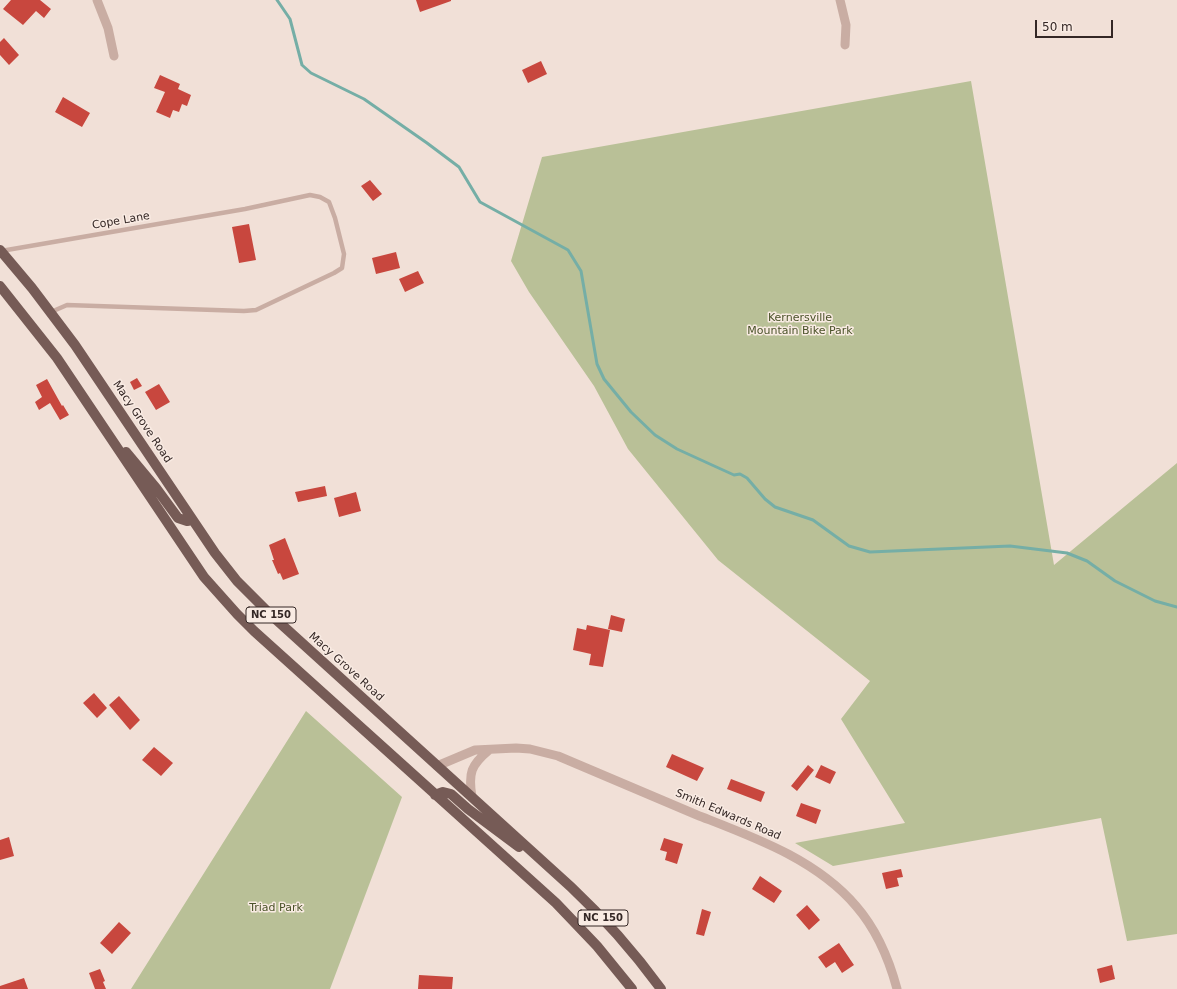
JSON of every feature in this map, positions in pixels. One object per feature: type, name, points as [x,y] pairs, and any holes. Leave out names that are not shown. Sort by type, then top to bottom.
[{"type":"main road","name":"Macy Grove Road","points":[[0,250],[51,312],[89,365],[222,563],[253,598],[572,887],[618,936],[661,989]]},
{"type":"main road","name":"NC 150","points":[[0,286],[52,352],[190,557],[222,597],[254,631],[577,924],[610,961],[632,989]]},
{"type":"main road","points":[[94,413],[156,488],[178,518],[187,521],[192,520]]},
{"type":"main road","points":[[435,795],[447,792],[455,797],[468,809],[572,887]]},
{"type":"street","points":[[97,0],[108,28],[114,56]]},
{"type":"street","points":[[840,0],[846,25],[844,45]]},
{"type":"street","name":"Smith Edwards Road","points":[[437,766],[475,750],[516,748],[530,749],[558,756],[734,830],[799,860],[831,881],[857,906],[878,938],[886,956],[897,989]]},
{"type":"street","points":[[472,797],[470,778],[471,771],[479,759],[489,750]]},
{"type":"lane","name":"Cope Lane","points":[[0,250],[245,209],[310,195],[320,197],[329,202],[335,218],[344,254],[342,268],[256,310],[244,311],[67,305],[51,312]]},
{"type":"green space","name":"Kernersville Mountain Bike Park","points":[[971,81],[1054,565],[1177,463],[1177,934],[1127,941],[1101,818],[833,866],[795,843],[905,823],[841,719],[870,681],[718,560],[628,449],[594,386],[529,292],[511,261],[542,157]]},
{"type":"green space","name":"Triad Park","points":[[306,711],[402,797],[330,989],[131,989]]},
{"type":"building","points":[[11,0],[40,0],[51,9],[44,18],[36,11],[23,25],[3,9]]},
{"type":"building","points":[[416,0],[451,0],[451,1],[420,12]]},
{"type":"building","points":[[4,38],[19,55],[9,65],[0,55],[0,42]]},
{"type":"building","points":[[541,61],[547,74],[528,83],[522,70]]},
{"type":"building","points":[[160,75],[180,84],[178,89],[191,95],[187,106],[182,104],[179,112],[173,110],[170,118],[156,112],[165,92],[154,88]]},
{"type":"building","points":[[63,97],[90,113],[82,127],[55,112]]},
{"type":"building","points":[[370,180],[382,194],[373,201],[361,186]]},
{"type":"building","points":[[249,224],[256,260],[239,263],[232,227]]},
{"type":"building","points":[[396,252],[400,268],[376,274],[372,258]]},
{"type":"building","points":[[418,271],[424,283],[405,292],[399,279]]},
{"type":"building","points":[[137,378],[142,386],[134,390],[130,382]]},
{"type":"building","points":[[47,379],[62,406],[63,405],[69,415],[60,420],[50,403],[39,410],[35,402],[42,397],[36,385]]},
{"type":"building","points":[[159,384],[170,402],[156,410],[145,392]]},
{"type":"building","points":[[325,486],[327,496],[298,502],[295,492]]},
{"type":"building","points":[[356,492],[361,511],[339,517],[334,498]]},
{"type":"building","points":[[285,538],[299,574],[283,580],[280,573],[278,574],[272,560],[274,560],[269,545]]},
{"type":"building","points":[[611,615],[625,619],[622,632],[608,629]]},
{"type":"building","points":[[587,625],[610,630],[603,667],[589,665],[591,654],[573,650],[577,628],[586,630]]},
{"type":"building","points":[[94,693],[107,708],[97,718],[83,703]]},
{"type":"building","points":[[119,696],[140,720],[130,730],[109,705]]},
{"type":"building","points":[[154,747],[173,763],[161,776],[142,760]]},
{"type":"building","points":[[672,754],[704,768],[697,781],[666,767]]},
{"type":"building","points":[[808,765],[814,770],[797,791],[791,786]]},
{"type":"building","points":[[821,765],[836,772],[830,784],[815,777]]},
{"type":"building","points":[[731,779],[765,792],[761,802],[727,789]]},
{"type":"building","points":[[801,803],[821,810],[816,824],[796,816]]},
{"type":"building","points":[[9,837],[14,856],[0,860],[0,840]]},
{"type":"building","points":[[664,838],[683,844],[677,864],[665,860],[667,852],[660,850]]},
{"type":"building","points":[[901,869],[903,877],[897,878],[899,886],[886,889],[882,873]]},
{"type":"building","points":[[760,876],[782,891],[774,903],[752,889]]},
{"type":"building","points":[[807,905],[820,920],[809,930],[796,915]]},
{"type":"building","points":[[702,909],[711,912],[704,936],[696,934]]},
{"type":"building","points":[[119,922],[131,933],[112,954],[100,943]]},
{"type":"building","points":[[839,943],[854,965],[842,973],[835,962],[826,968],[818,957]]},
{"type":"building","points":[[1112,965],[1115,979],[1100,983],[1097,969]]},
{"type":"building","points":[[100,969],[105,981],[103,982],[106,989],[95,989],[89,973]]},
{"type":"building","points":[[419,975],[453,977],[452,989],[418,989]]},
{"type":"building","points":[[24,978],[28,989],[0,989],[0,986]]},
{"type":"waterway","points":[[277,0],[290,19],[302,65],[311,73],[364,99],[459,167],[480,202],[568,250],[581,271],[597,364],[604,379],[631,412],[655,435],[677,449],[734,475],[740,474],[747,478],[765,499],[775,507],[813,520],[849,546],[870,552],[1010,546],[1067,553],[1087,561],[1115,581],[1155,601],[1177,607]]}]
